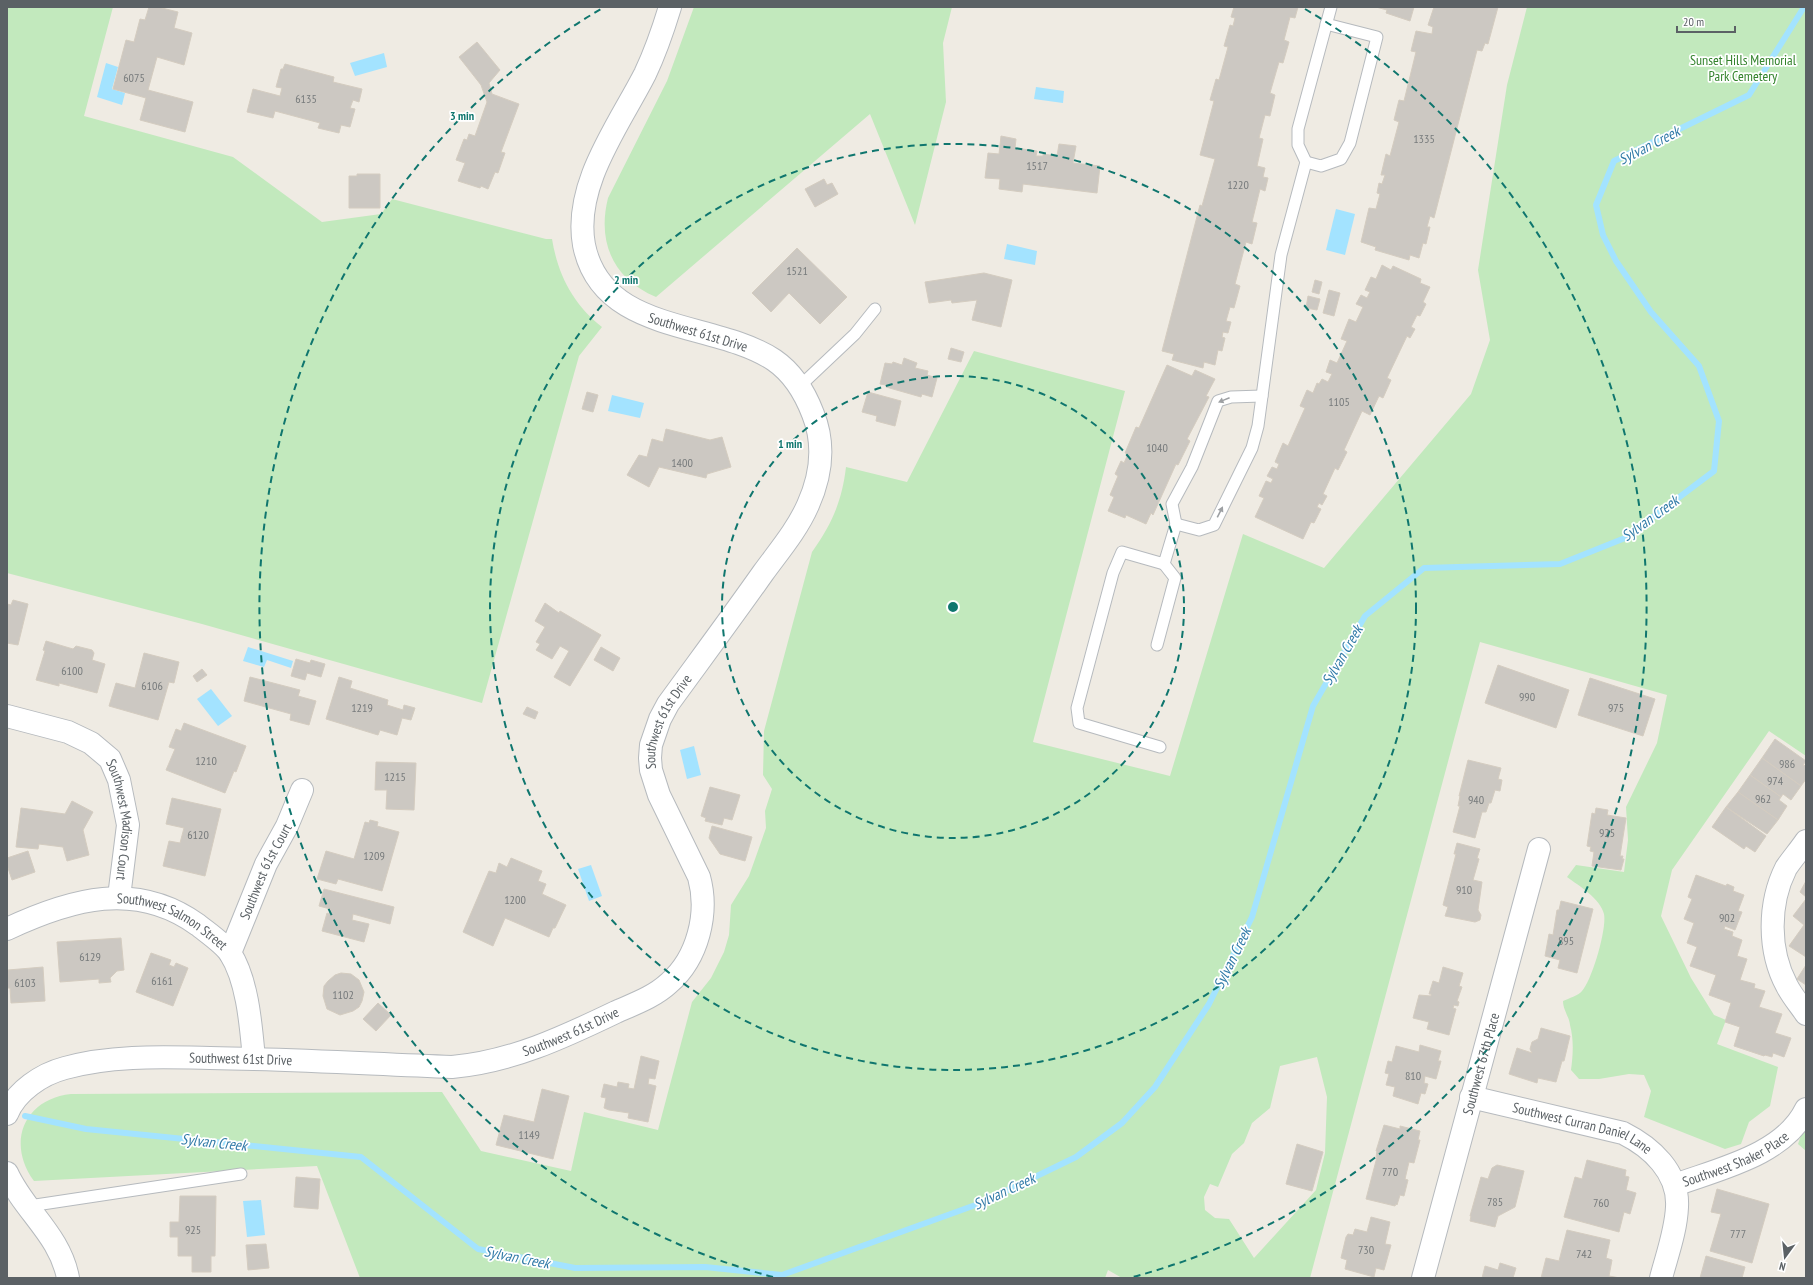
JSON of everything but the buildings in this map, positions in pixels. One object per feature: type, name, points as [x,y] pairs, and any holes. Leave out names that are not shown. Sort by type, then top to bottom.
[{"type":"street","name":"Southwest 61st Drive","points":[[7,1114],[14,1100],[25,1089],[47,1075],[64,1068],[89,1063],[142,1058],[254,1059],[452,1067],[476,1065],[519,1054],[584,1028],[653,995],[669,984],[678,974],[696,942],[701,925],[704,898],[699,877],[654,781],[650,758],[651,745],[660,719],[668,704],[797,525],[809,503],[817,480],[820,449],[816,420],[800,386],[787,370],[775,360],[754,349],[721,337],[644,315],[627,306],[606,288],[589,262],[584,245],[583,229],[585,205],[590,180],[646,72],[670,7]]},
{"type":"street","name":"Southwest Madison Court","points":[[7,716],[68,732],[90,743],[110,759],[120,780],[128,825],[119,898]]},
{"type":"street","name":"Southwest 61st Court","points":[[230,953],[266,864],[287,826],[302,790]]},
{"type":"street","points":[[1806,841],[1786,868],[1774,906],[1772,921],[1780,970],[1787,986],[1806,1014]]},
{"type":"street","name":"Southwest 67th Place","points":[[1423,1278],[1539,849]]},
{"type":"street","name":"Southwest Salmon Street","points":[[7,929],[55,908],[82,901],[119,898],[152,902],[172,909],[209,933],[230,953],[240,975],[248,1006],[254,1059]]},
{"type":"street","name":"Southwest Curran Daniel Lane","points":[[1471,1097],[1623,1133],[1640,1142],[1654,1153],[1666,1167],[1674,1185],[1678,1205],[1676,1221],[1661,1278]]},
{"type":"street","name":"Southwest Shaker Place","points":[[1674,1185],[1762,1152],[1780,1140],[1803,1115],[1806,1109]]},
{"type":"street","points":[[7,1173],[54,1240],[63,1259],[68,1278]]},
{"type":"lane","points":[[1176,524],[1199,530],[1214,525],[1252,448],[1258,426],[1281,255],[1306,162],[1298,145],[1298,129],[1331,7]]},
{"type":"lane","points":[[1306,162],[1321,166],[1341,159],[1350,143],[1377,37],[1326,24]]},
{"type":"lane","points":[[800,386],[855,334],[875,309]]},
{"type":"lane","points":[[1164,564],[1176,524],[1172,504],[1192,467],[1218,402],[1231,397],[1262,396]]},
{"type":"lane","points":[[1157,645],[1175,578],[1164,564],[1122,552],[1113,573],[1077,708],[1079,724],[1160,747]]},
{"type":"lane","points":[[29,1206],[242,1174]]},
{"type":"green space","points":[[7,7],[113,7],[84,116],[233,157],[322,222],[381,214],[392,199],[546,239],[552,239],[558,265],[568,288],[583,309],[602,327],[579,356],[482,703],[202,624],[7,573]]},
{"type":"green space","points":[[694,7],[952,7],[943,43],[946,102],[915,225],[870,114],[656,297],[641,289],[629,280],[619,269],[607,244],[605,214],[608,198],[667,81]]},
{"type":"green space","name":"Sunset Hills Memorial Park Cemetery","points":[[1527,7],[1806,7],[1806,756],[1769,731],[1672,870],[1661,916],[1691,978],[1714,1015],[1726,1020],[1717,1044],[1778,1067],[1770,1106],[1749,1122],[1741,1144],[1725,1149],[1644,1117],[1651,1091],[1644,1075],[1629,1074],[1599,1079],[1579,1079],[1571,1070],[1573,1042],[1563,1001],[1578,994],[1586,985],[1598,954],[1603,931],[1604,914],[1602,908],[1594,898],[1567,877],[1576,865],[1624,872],[1628,840],[1626,807],[1657,743],[1667,695],[1480,642],[1310,1278],[1122,1278],[1108,1270],[1105,1278],[360,1278],[317,1166],[34,1181],[26,1167],[21,1152],[21,1138],[24,1125],[31,1114],[41,1104],[55,1098],[71,1094],[442,1092],[481,1151],[571,1171],[584,1112],[658,1130],[692,1002],[711,978],[724,952],[729,935],[731,905],[749,876],[766,828],[765,811],[772,789],[763,775],[764,731],[812,552],[825,532],[835,512],[842,491],[846,467],[907,482],[974,351],[1125,391],[1033,742],[1170,776],[1243,534],[1324,568],[1471,394],[1490,340],[1478,270],[1507,85]],"holes":[[[1317,1057],[1327,1097],[1325,1153],[1316,1190],[1254,1258],[1229,1219],[1215,1218],[1205,1210],[1204,1197],[1210,1184],[1218,1187],[1232,1154],[1244,1143],[1252,1123],[1270,1108],[1280,1066]]]},
{"type":"green space","points":[[1806,1121],[1806,1151],[1798,1144]]},
{"type":"water","points":[[384,53],[387,67],[355,76],[350,63]]},
{"type":"water","points":[[106,63],[118,67],[112,89],[125,93],[122,105],[97,97]]},
{"type":"water","points":[[1036,87],[1064,91],[1063,103],[1034,99]]},
{"type":"water","points":[[1336,209],[1355,214],[1345,255],[1326,250]]},
{"type":"water","points":[[1007,244],[1037,251],[1035,265],[1004,259]]},
{"type":"water","points":[[612,395],[644,403],[640,418],[608,411]]},
{"type":"water","points":[[248,647],[293,661],[291,668],[267,660],[264,667],[243,661]]},
{"type":"water","points":[[211,689],[232,716],[218,726],[197,699]]},
{"type":"water","points":[[694,746],[701,775],[687,779],[680,750]]},
{"type":"water","points":[[591,865],[602,896],[589,901],[578,869]]},
{"type":"water","points":[[261,1200],[265,1235],[247,1237],[243,1201]]},
{"type":"waterway","name":"Sylvan Creek","points":[[25,1116],[86,1129],[361,1157],[478,1249],[575,1268],[705,1267],[782,1275],[981,1203],[1076,1157],[1122,1123],[1155,1087],[1209,1004],[1252,917],[1313,706],[1365,616],[1424,568],[1560,564],[1625,538],[1714,471],[1719,421],[1699,366],[1651,312],[1616,261],[1603,235],[1596,205],[1614,161],[1749,95],[1804,7]]}]
